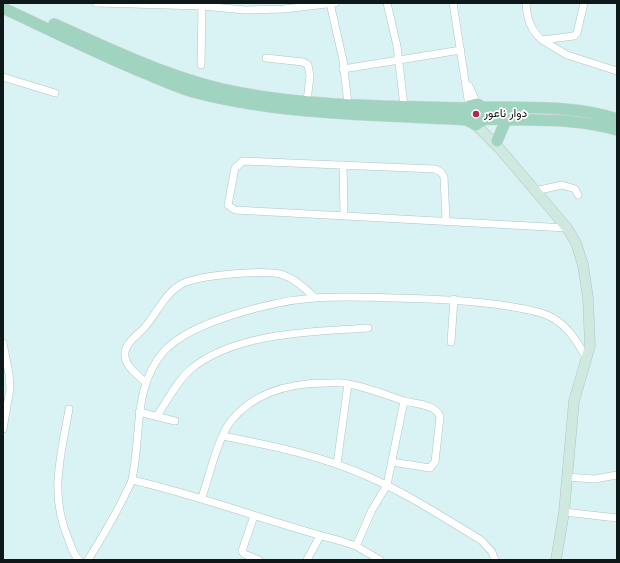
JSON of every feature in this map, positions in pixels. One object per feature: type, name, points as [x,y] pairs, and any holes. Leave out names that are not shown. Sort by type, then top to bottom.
[{"type":"main road","points":[[8,3],[140,62],[181,78],[240,93],[348,104],[474,106],[563,110],[617,119]]},
{"type":"main road","points":[[3,8],[116,61],[170,84],[196,93],[248,103],[331,112],[478,122],[506,120],[573,122],[617,130]]},
{"type":"main road","points":[[474,106],[466,114],[478,122]]},
{"type":"main road","points":[[474,106],[485,111],[478,122]]},
{"type":"main road","points":[[498,144],[506,120]]},
{"type":"street","points":[[96,3],[202,5],[224,9],[264,9],[332,3],[348,104]]},
{"type":"street","points":[[387,3],[397,46],[404,106]]},
{"type":"street","points":[[453,3],[466,79],[474,106]]},
{"type":"street","points":[[526,3],[526,14],[530,27],[542,40],[567,55],[617,71]]},
{"type":"street","points":[[542,40],[574,36],[577,34],[584,3]]},
{"type":"street","points":[[201,65],[202,5]]},
{"type":"street","points":[[343,69],[461,50]]},
{"type":"street","points":[[266,58],[306,63],[309,68],[310,76],[307,101]]},
{"type":"street","points":[[3,77],[56,93]]},
{"type":"street","points":[[478,122],[567,228],[576,243],[583,265],[588,298],[590,331],[587,359],[574,401],[564,512],[556,560]]},
{"type":"street","points":[[446,220],[444,177],[441,172],[435,169],[243,161],[236,168],[228,205],[234,210],[446,220],[567,228]]},
{"type":"street","points":[[343,165],[344,215]]},
{"type":"street","points":[[535,191],[562,185],[575,189],[578,195]]},
{"type":"street","points":[[145,382],[127,363],[125,357],[126,347],[152,320],[168,294],[181,284],[211,276],[279,274],[295,282],[315,298]]},
{"type":"street","points":[[88,560],[110,526],[132,480],[139,412],[145,382],[155,363],[166,350],[188,334],[214,322],[266,306],[315,298],[454,300],[508,306],[549,316],[563,324],[573,335],[587,359]]},
{"type":"street","points":[[451,342],[454,300]]},
{"type":"street","points":[[157,416],[190,370],[202,362],[242,344],[280,336],[368,328]]},
{"type":"street","points":[[3,343],[9,374],[10,389],[3,429]]},
{"type":"street","points":[[202,498],[223,436],[231,421],[254,401],[267,393],[298,384],[348,384],[404,401],[434,408],[440,417],[435,462],[430,468],[392,462]]},
{"type":"street","points":[[337,464],[348,384]]},
{"type":"street","points":[[356,546],[372,510],[387,485],[404,401]]},
{"type":"street","points":[[69,410],[57,478],[57,492],[58,506],[65,531],[79,560]]},
{"type":"street","points":[[139,412],[176,421]]},
{"type":"street","points":[[223,436],[279,447],[337,464],[387,485],[481,540],[492,552],[495,560]]},
{"type":"street","points":[[567,476],[594,479],[617,475]]},
{"type":"street","points":[[132,480],[202,498],[254,516],[356,546],[380,560]]},
{"type":"street","points":[[564,512],[617,518]]},
{"type":"street","points":[[254,516],[242,551],[244,554],[259,560]]},
{"type":"street","points":[[307,560],[320,536]]},
{"type":"place","name":"دوار ناعور","points":[[476,114]]}]
